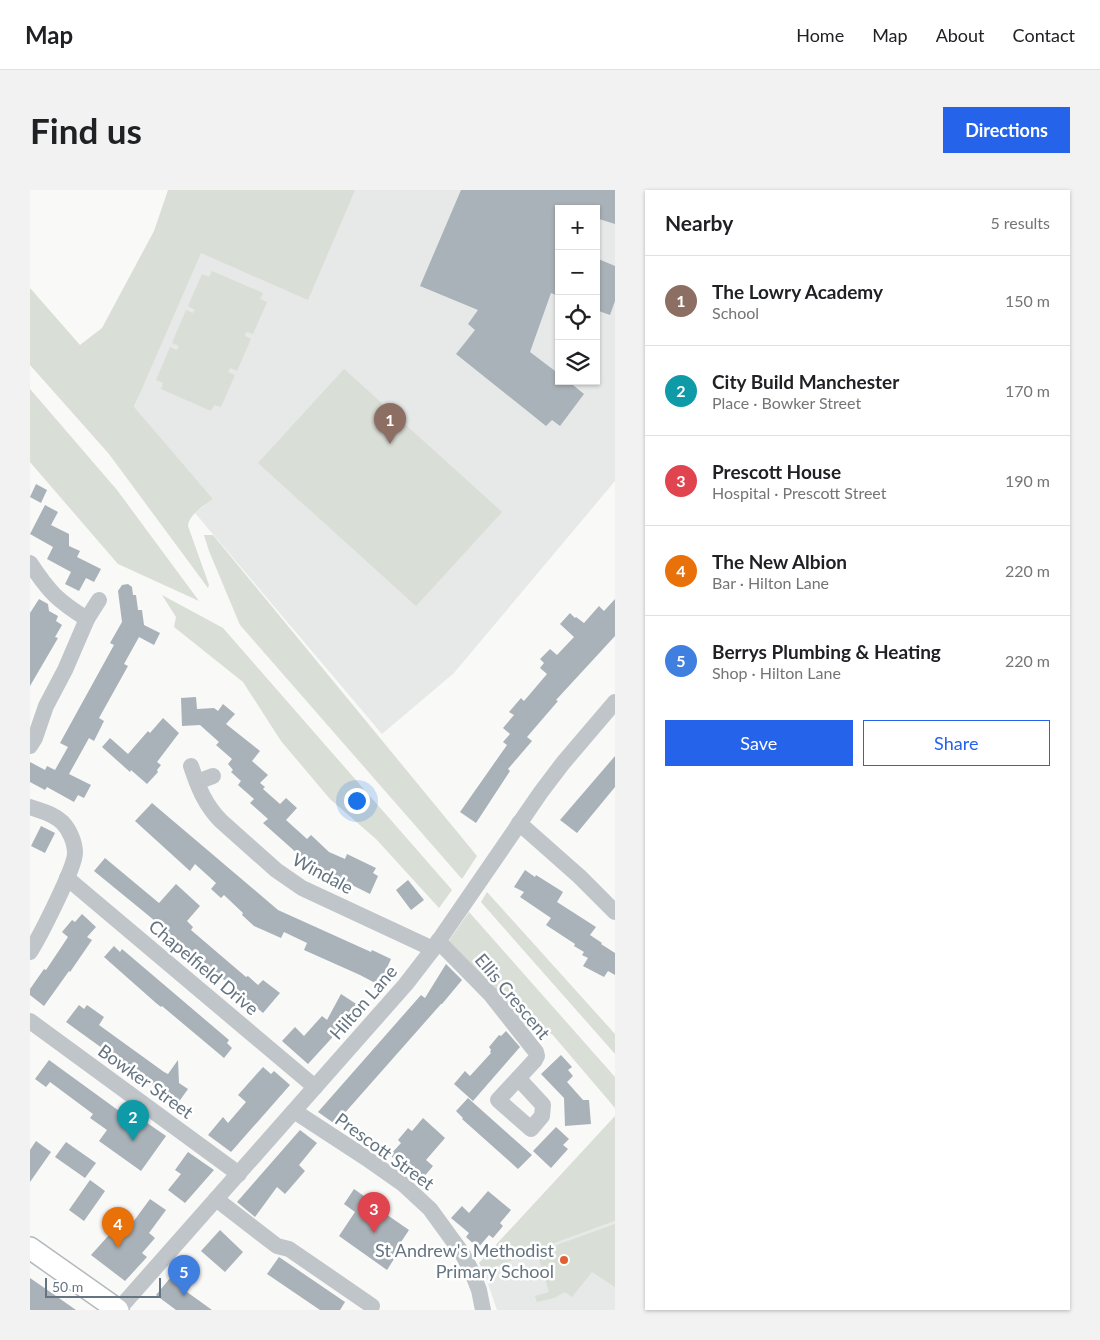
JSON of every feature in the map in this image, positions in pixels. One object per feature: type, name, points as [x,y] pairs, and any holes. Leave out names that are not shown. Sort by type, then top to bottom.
[{"type":"main road","points":[[30,1248],[118,1310]]},
{"type":"street","points":[[30,563],[36,585],[87,620]]},
{"type":"street","points":[[30,746],[35,738],[43,712],[98,600]]},
{"type":"street","name":"Hilton Lane","points":[[118,1310],[406,984],[562,763],[615,702]]},
{"type":"street","name":"Windale","points":[[191,766],[203,798],[211,810],[288,880],[435,945]]},
{"type":"street","points":[[197,782],[213,776]]},
{"type":"street","points":[[30,807],[52,815],[62,822],[69,830],[75,852],[67,878],[30,952]]},
{"type":"street","points":[[519,823],[580,877],[615,912]]},
{"type":"street","name":"Chapelfield Drive","points":[[67,878],[315,1087]]},
{"type":"street","name":"Ellis Crescent","points":[[435,945],[491,995],[536,1052],[535,1060],[518,1078]]},
{"type":"street","name":"Bowker Street","points":[[30,1021],[239,1174]]},
{"type":"street","name":"Prescott Street","points":[[294,1111],[403,1184],[430,1209],[462,1253],[472,1272],[480,1290],[483,1310]]},
{"type":"street","points":[[216,1200],[277,1246],[289,1249],[372,1306]]},
{"type":"shaded area","points":[[168,190],[615,190],[615,481],[454,673],[382,734],[195,513],[213,499],[134,408],[140,393]]},
{"type":"shaded area","points":[[168,190],[355,190],[308,300],[201,253],[134,407],[213,499],[194,514],[188,526],[209,585],[208,588],[109,454],[30,365],[30,288],[80,345],[102,328],[154,231]]},
{"type":"shaded area","points":[[212,271],[263,293],[260,299],[267,302],[253,334],[246,332],[245,336],[251,339],[237,371],[230,368],[228,372],[235,375],[221,407],[214,405],[211,411],[161,389],[163,383],[156,380],[170,347],[177,350],[179,346],[172,343],[186,310],[193,313],[195,310],[188,306],[202,274],[209,277]]},
{"type":"shaded area","points":[[344,369],[502,512],[416,606],[258,463]]},
{"type":"shaded area","points":[[30,389],[117,490],[199,601],[118,564],[30,462]]},
{"type":"shaded area","points":[[204,535],[213,535],[477,856],[462,879],[240,625]]},
{"type":"shaded area","points":[[162,595],[223,628],[452,890],[439,908],[376,839],[330,799],[281,741],[243,682],[174,627],[176,617]]},
{"type":"shaded area","points":[[487,892],[615,1034],[615,1054],[481,902]]},
{"type":"shaded area","points":[[469,912],[615,1077],[615,1108],[552,1034],[533,1033],[448,942]]},
{"type":"shaded area","points":[[615,1116],[615,1221],[541,1248],[484,1272],[479,1263]]},
{"type":"shaded area","name":"St Andrew's Methodist Primary School","points":[[615,1221],[615,1310],[497,1310],[484,1272],[541,1248]]},
{"type":"shaded area","points":[[615,1224],[615,1287],[592,1272],[572,1297],[565,1292],[554,1298],[537,1302],[535,1296],[549,1292],[537,1252]]},
{"type":"building","points":[[461,190],[615,190],[615,224],[600,219],[600,205],[555,205],[555,294],[551,293],[530,352],[555,371],[555,385],[573,385],[584,394],[560,426],[552,420],[546,426],[456,354],[475,330],[468,324],[478,310],[420,286]]},
{"type":"building","points":[[600,260],[615,266],[615,301],[610,315],[600,311]]},
{"type":"building","points":[[36,484],[47,490],[41,503],[30,497]]},
{"type":"building","points":[[45,505],[58,512],[51,525],[69,534],[69,546],[80,551],[77,557],[101,569],[94,582],[86,578],[79,591],[65,584],[71,572],[47,559],[53,547],[30,534]]},
{"type":"building","points":[[128,584],[132,587],[133,595],[136,595],[138,610],[142,610],[144,625],[160,633],[154,645],[139,637],[124,664],[128,666],[99,718],[104,721],[94,741],[89,738],[69,774],[91,785],[84,798],[78,795],[74,802],[47,787],[45,790],[30,782],[30,762],[45,770],[47,766],[55,770],[68,747],[60,743],[114,645],[110,643],[122,622],[118,591],[122,585]]},
{"type":"building","points":[[39,599],[48,604],[49,611],[58,616],[56,621],[62,625],[55,637],[58,638],[30,686],[30,613]]},
{"type":"building","points":[[615,599],[615,636],[556,700],[558,701],[527,737],[532,741],[508,769],[510,771],[476,823],[460,812],[507,745],[503,742],[510,734],[503,728],[514,715],[509,712],[521,698],[524,701],[547,674],[540,668],[544,663],[540,659],[550,649],[557,655],[574,637],[560,624],[570,613],[584,623],[599,606],[604,611]]},
{"type":"building","points":[[196,697],[197,709],[214,708],[218,711],[223,704],[235,714],[226,724],[260,751],[252,761],[268,775],[260,783],[265,787],[263,789],[280,804],[286,798],[297,808],[286,820],[307,839],[311,835],[329,852],[345,859],[347,854],[376,868],[373,873],[378,876],[370,894],[308,863],[263,823],[268,819],[250,803],[254,799],[238,785],[241,781],[231,772],[233,770],[228,764],[232,759],[216,745],[219,742],[200,725],[182,726],[181,698]]},
{"type":"building","points":[[163,718],[179,733],[157,762],[161,765],[157,770],[158,772],[147,784],[131,770],[130,772],[102,747],[110,738],[128,754],[148,731],[150,733]]},
{"type":"building","points":[[615,756],[615,787],[577,833],[560,820]]},
{"type":"building","points":[[152,803],[278,910],[371,952],[372,950],[391,959],[379,985],[304,950],[307,943],[284,932],[281,938],[254,926],[224,895],[221,898],[211,889],[216,883],[195,864],[190,871],[135,821]]},
{"type":"building","points":[[41,826],[55,833],[45,853],[31,846]]},
{"type":"building","points":[[105,858],[159,903],[176,884],[200,906],[187,921],[193,927],[191,930],[246,977],[248,976],[258,985],[263,980],[280,993],[263,1013],[94,871]]},
{"type":"building","points":[[525,870],[563,892],[557,902],[596,927],[590,935],[615,953],[615,975],[608,971],[604,977],[583,966],[588,958],[582,955],[584,952],[546,925],[551,918],[520,897],[524,892],[514,887]]},
{"type":"building","points":[[408,880],[424,900],[411,910],[396,890]]},
{"type":"building","points":[[82,914],[96,927],[87,937],[92,940],[44,1006],[30,995],[30,989],[44,969],[46,970],[68,937],[62,932],[72,920],[75,922]]},
{"type":"building","points":[[114,946],[120,952],[122,949],[229,1040],[227,1043],[232,1048],[224,1058],[156,1003],[104,957]]},
{"type":"building","points":[[446,964],[462,980],[442,1004],[335,1124],[318,1112],[421,995],[425,998]]},
{"type":"building","points":[[341,994],[364,1009],[355,1020],[351,1017],[308,1064],[282,1041],[295,1027],[304,1036],[322,1016],[327,1020]]},
{"type":"building","points":[[79,1005],[84,1009],[87,1005],[104,1017],[99,1025],[164,1072],[168,1074],[178,1060],[179,1083],[188,1089],[178,1103],[66,1022]]},
{"type":"building","points":[[506,1031],[520,1047],[473,1101],[454,1084],[465,1071],[470,1076],[491,1053],[489,1047],[499,1035],[501,1036]]},
{"type":"building","points":[[561,1055],[572,1067],[568,1070],[573,1076],[567,1082],[583,1100],[589,1100],[591,1124],[565,1126],[564,1098],[541,1074]]},
{"type":"building","points":[[49,1060],[126,1116],[130,1111],[166,1136],[141,1171],[99,1141],[107,1130],[90,1118],[93,1114],[50,1082],[46,1087],[35,1079]]},
{"type":"building","points":[[263,1067],[271,1074],[274,1071],[290,1085],[231,1152],[208,1135],[223,1117],[228,1123],[246,1102],[238,1095]]},
{"type":"building","points":[[468,1098],[532,1155],[518,1169],[462,1119],[456,1111]]},
{"type":"building","points":[[423,1118],[445,1138],[426,1160],[433,1166],[423,1178],[406,1162],[402,1166],[390,1155],[401,1143],[398,1140],[408,1128],[412,1131]]},
{"type":"building","points":[[556,1127],[569,1139],[563,1145],[568,1149],[551,1168],[533,1151]]},
{"type":"building","points":[[300,1130],[317,1143],[299,1165],[305,1171],[285,1194],[277,1187],[255,1217],[237,1202]]},
{"type":"building","points":[[36,1141],[51,1152],[30,1182],[30,1150]]},
{"type":"building","points":[[66,1142],[96,1163],[85,1178],[55,1157]]},
{"type":"building","points":[[188,1152],[214,1170],[185,1203],[168,1190],[181,1174],[175,1170]]},
{"type":"building","points":[[90,1180],[105,1191],[84,1221],[69,1210]]},
{"type":"building","points":[[354,1189],[409,1230],[391,1257],[394,1259],[387,1270],[339,1236],[355,1212],[344,1204]]},
{"type":"building","points":[[488,1191],[511,1210],[500,1223],[503,1226],[493,1238],[489,1235],[478,1248],[466,1237],[469,1233],[451,1218],[462,1206],[469,1213]]},
{"type":"building","points":[[150,1199],[166,1210],[149,1233],[155,1238],[142,1253],[147,1257],[125,1281],[91,1255],[117,1226],[125,1233]]},
{"type":"building","points":[[220,1230],[243,1252],[225,1272],[201,1251]]},
{"type":"building","points":[[279,1257],[345,1302],[340,1310],[320,1310],[267,1274]]},
{"type":"building","points":[[181,1265],[197,1277],[187,1292],[212,1310],[176,1310],[156,1295]]},
{"type":"building","points":[[30,1278],[46,1289],[76,1310],[30,1310]]},
{"type":"place","name":"The Lowry Academy","points":[[390,444]]},
{"type":"place","name":"City Build Manchester","points":[[133,1141]]},
{"type":"place","name":"Prescott House","points":[[374,1233]]},
{"type":"place","name":"The New Albion","points":[[118,1248]]},
{"type":"place","name":"St Andrew's Methodist Primary School","points":[[564,1260]]},
{"type":"place","name":"Berrys Plumbing & Heating","points":[[184,1296]]}]
